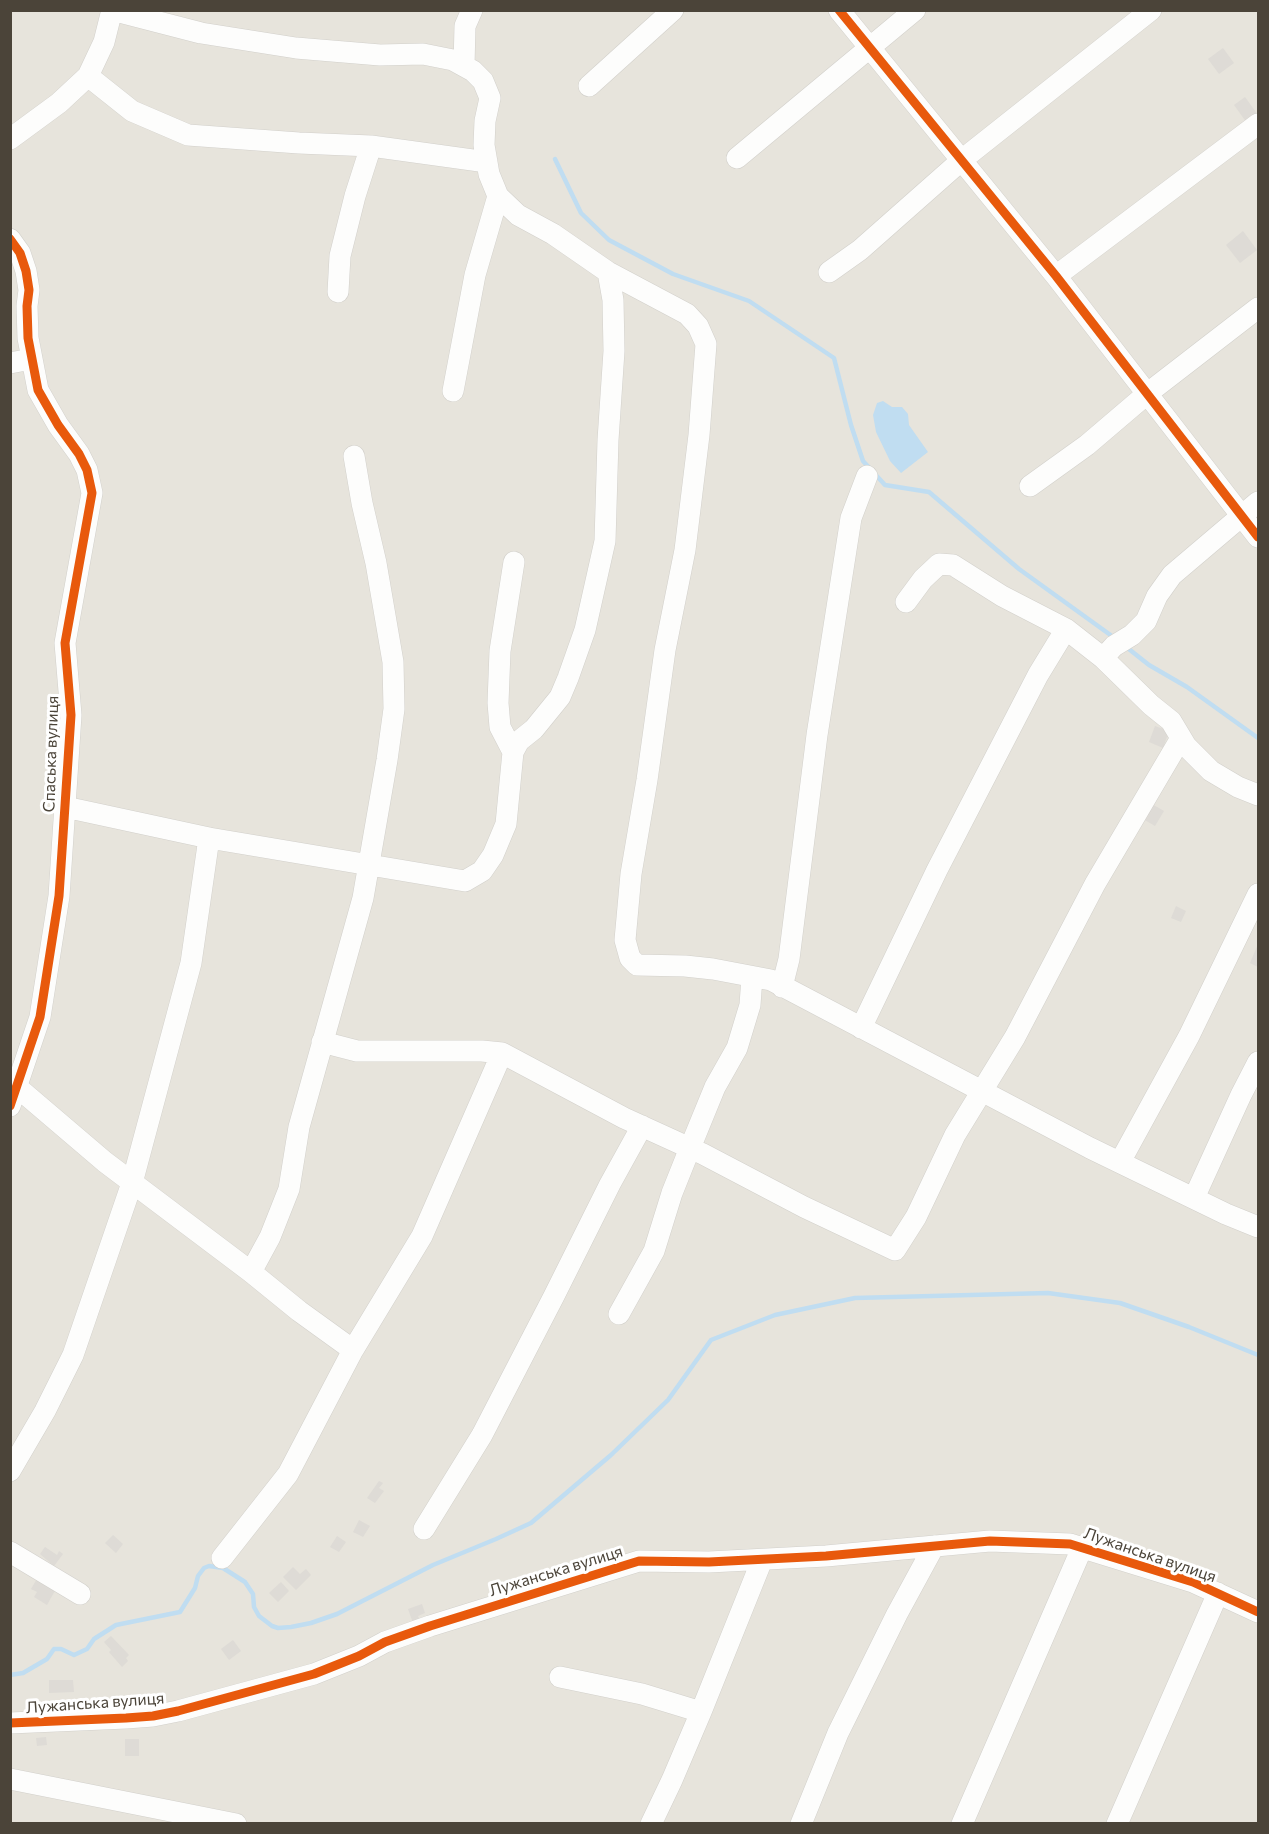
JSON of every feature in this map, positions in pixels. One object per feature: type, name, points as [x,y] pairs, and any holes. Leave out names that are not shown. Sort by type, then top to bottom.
[{"type":"street","points":[[10,139],[59,103],[88,76],[104,42],[112,10],[201,33],[254,41],[344,53],[423,54],[453,60],[473,71],[483,81],[490,98],[485,121],[484,145],[489,174],[498,196],[518,215],[553,234],[608,273],[687,314],[698,326],[706,344],[699,435],[685,550],[665,650],[631,874],[625,940],[630,958],[637,965],[685,966],[771,980],[1120,1162],[1258,1227]]},
{"type":"street","points":[[464,66],[465,26],[472,10]]},
{"type":"street","points":[[589,86],[673,10]]},
{"type":"street","points":[[839,10],[963,159],[1148,393],[1250,509],[1258,537]]},
{"type":"street","points":[[737,158],[915,10]]},
{"type":"street","points":[[829,272],[860,250],[963,159],[1151,10]]},
{"type":"street","points":[[88,76],[132,111],[188,135],[371,146],[487,162]]},
{"type":"street","points":[[1056,276],[1258,124]]},
{"type":"street","points":[[338,292],[340,256],[355,196],[371,146]]},
{"type":"street","points":[[453,391],[476,275],[498,196]]},
{"type":"street","name":"Спаська вулиця","points":[[10,239],[20,253],[26,272],[28,338],[38,390],[58,425],[79,454],[87,470],[92,493],[65,643],[71,715],[59,896],[40,1017],[14,1097]]},
{"type":"street","points":[[65,807],[209,838],[465,881],[482,871],[493,855],[506,824],[513,752],[519,741],[534,729],[560,697],[585,630],[605,541],[614,351],[613,300],[608,273]]},
{"type":"street","points":[[1030,486],[1088,445],[1148,393],[1258,308]]},
{"type":"street","points":[[10,363],[32,358]]},
{"type":"street","points":[[251,1272],[270,1237],[289,1189],[299,1127],[363,898],[394,709],[393,662],[354,456]]},
{"type":"street","points":[[782,987],[789,959],[815,747],[851,518],[867,476]]},
{"type":"street","points":[[1116,646],[1146,621],[1157,596],[1172,575],[1250,509]]},
{"type":"street","points":[[513,752],[500,727],[498,703],[500,651],[514,562]]},
{"type":"street","points":[[906,602],[923,579],[939,564],[953,565],[1002,596],[1066,629],[1116,646],[1151,705],[1171,721],[1186,746],[1211,771],[1238,787],[1258,795]]},
{"type":"street","points":[[861,1028],[942,861],[1038,675],[1066,629]]},
{"type":"street","points":[[322,1042],[357,1051],[482,1050],[502,1053],[642,1126],[895,1250],[916,1217],[955,1136],[1016,1037],[1095,884],[1181,738]]},
{"type":"street","points":[[10,1471],[45,1411],[73,1355],[132,1183],[191,963],[209,838]]},
{"type":"street","points":[[1120,1162],[1189,1036],[1258,894]]},
{"type":"street","points":[[618,1314],[654,1251],[672,1193],[690,1148],[715,1087],[737,1048],[750,1005],[752,976]]},
{"type":"street","points":[[222,1558],[288,1474],[353,1350],[422,1236],[502,1053]]},
{"type":"street","points":[[1194,1198],[1258,1062]]},
{"type":"street","points":[[14,1097],[353,1350]]},
{"type":"street","points":[[424,1530],[482,1435],[642,1126]]},
{"type":"street","name":"Лужанська вулиця","points":[[10,1723],[126,1718],[178,1711],[235,1694],[293,1681],[430,1626],[639,1561],[762,1560],[990,1541],[1070,1544],[1193,1582],[1258,1612]]},
{"type":"street","points":[[801,1824],[838,1733],[897,1614],[934,1546]]},
{"type":"street","points":[[962,1824],[1082,1548]]},
{"type":"street","points":[[10,1552],[80,1594]]},
{"type":"street","points":[[651,1824],[701,1712],[762,1560]]},
{"type":"street","points":[[1117,1824],[1218,1593]]},
{"type":"street","points":[[560,1677],[642,1694],[701,1712]]},
{"type":"street","points":[[10,1779],[236,1824]]},
{"type":"shaded area","points":[[11,11],[1258,11],[1258,1823],[11,1824]]},
{"type":"water","points":[[883,401],[892,407],[902,407],[908,414],[909,425],[928,452],[901,473],[890,461],[876,432],[873,415],[877,403]]},
{"type":"building","points":[[1223,48],[1234,63],[1219,74],[1208,59]]},
{"type":"building","points":[[1245,97],[1258,115],[1247,123],[1234,105]]},
{"type":"building","points":[[1243,231],[1257,250],[1240,263],[1226,245]]},
{"type":"building","points":[[1155,726],[1169,731],[1163,748],[1149,742]]},
{"type":"building","points":[[1152,804],[1164,811],[1155,826],[1143,819]]},
{"type":"building","points":[[1176,906],[1186,911],[1181,922],[1171,918]]},
{"type":"building","points":[[1258,944],[1258,967],[1250,963]]},
{"type":"building","points":[[379,1481],[383,1483],[379,1488],[384,1491],[375,1503],[367,1498]]},
{"type":"building","points":[[359,1520],[370,1526],[363,1537],[353,1532]]},
{"type":"building","points":[[113,1535],[123,1544],[116,1553],[105,1543]]},
{"type":"building","points":[[337,1536],[346,1542],[339,1552],[330,1547]]},
{"type":"building","points":[[45,1547],[57,1555],[59,1551],[63,1554],[54,1566],[40,1554]]},
{"type":"building","points":[[293,1567],[300,1574],[306,1569],[311,1575],[296,1590],[283,1577]]},
{"type":"building","points":[[38,1577],[57,1587],[47,1605],[34,1597],[37,1592],[31,1589]]},
{"type":"building","points":[[281,1582],[289,1591],[278,1602],[269,1593]]},
{"type":"building","points":[[422,1604],[425,1613],[418,1616],[420,1621],[413,1623],[408,1609]]},
{"type":"building","points":[[111,1636],[129,1655],[126,1658],[128,1661],[122,1667],[104,1642]]},
{"type":"building","points":[[233,1640],[241,1651],[229,1660],[221,1649]]},
{"type":"building","points":[[49,1680],[73,1680],[74,1692],[49,1693]]},
{"type":"building","points":[[46,1737],[47,1745],[37,1746],[36,1738]]},
{"type":"building","points":[[125,1739],[139,1739],[139,1756],[125,1756]]},
{"type":"waterway","points":[[555,159],[581,213],[609,240],[673,274],[749,301],[834,358],[863,461],[885,485],[929,492],[1019,569],[1116,639]]},
{"type":"waterway","points":[[1125,646],[1149,665],[1187,687],[1258,738]]},
{"type":"waterway","points":[[10,1675],[23,1673],[47,1659],[54,1649],[61,1649],[74,1655],[87,1649],[94,1639],[116,1625],[180,1612],[195,1588],[198,1576],[204,1568],[209,1566],[223,1568],[245,1582],[253,1594],[254,1607],[259,1616],[272,1626],[291,1627],[337,1614],[433,1565],[531,1523],[611,1455],[668,1400],[711,1340],[775,1315],[855,1298],[1048,1293],[1120,1303],[1189,1327],[1258,1355]]},
{"type":"cycle path","points":[[839,10],[1056,276],[1258,537]]},
{"type":"cycle path","points":[[10,239],[20,253],[26,271],[29,290],[28,338],[38,390],[58,425],[79,454],[87,470],[92,493],[65,643],[71,715],[59,896],[40,1017],[10,1106]]},
{"type":"cycle path","points":[[10,1723],[126,1718],[178,1711],[314,1674],[359,1656],[385,1642],[430,1626],[639,1561],[709,1562],[826,1556],[990,1541],[1070,1544],[1193,1582],[1258,1612]]}]
